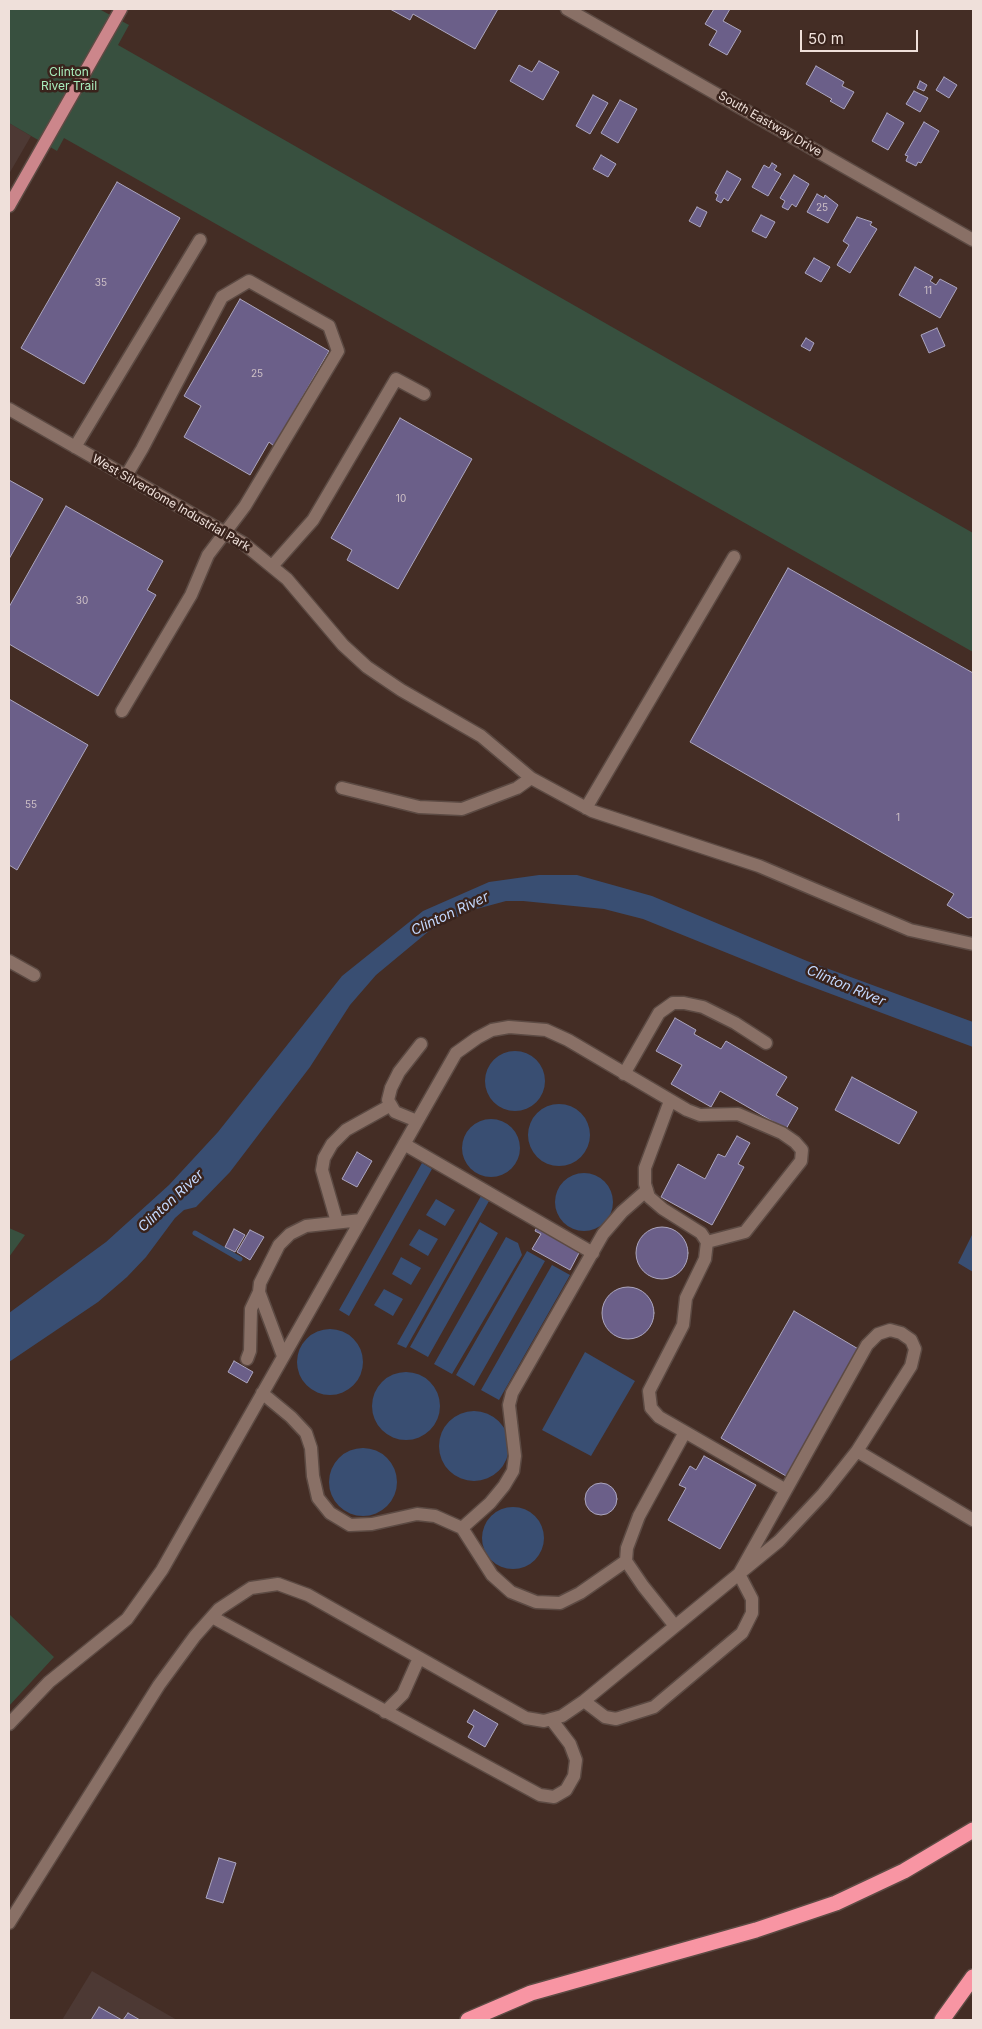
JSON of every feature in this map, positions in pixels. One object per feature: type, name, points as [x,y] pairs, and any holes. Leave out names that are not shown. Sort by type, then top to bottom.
[{"type":"highway","points":[[468,2020],[531,1993],[756,1930],[836,1903],[904,1871],[973,1830]]},
{"type":"highway","points":[[942,2020],[973,1977]]},
{"type":"main road","points":[[9,206],[121,9]]},
{"type":"street","name":"South Eastway Drive","points":[[567,9],[973,240]]},
{"type":"street","points":[[74,447],[200,240]]},
{"type":"street","points":[[122,711],[192,595],[208,555],[245,506],[338,351],[329,326],[250,281],[222,296],[126,476]]},
{"type":"street","points":[[273,565],[313,520],[396,379],[424,394]]},
{"type":"street","name":"West Silverdome Industrial Park","points":[[9,409],[225,532],[273,565],[303,596],[343,644],[367,667],[401,690],[481,736],[531,778],[586,808],[759,866],[910,930],[973,944]]},
{"type":"street","points":[[586,808],[734,556]]},
{"type":"street","points":[[342,788],[419,807],[462,809],[517,788],[531,778]]},
{"type":"street","points":[[9,961],[34,975]]},
{"type":"street","points":[[624,1074],[659,1013],[673,1003],[703,1007],[735,1023],[766,1043]]},
{"type":"street","points":[[9,1724],[49,1682],[127,1619],[162,1570],[456,1053],[477,1038],[492,1030],[526,1027],[546,1030],[568,1040],[686,1110],[700,1115],[738,1114],[782,1133],[795,1142],[802,1150],[801,1161],[745,1232],[707,1242]]},
{"type":"street","points":[[417,1121],[395,1112],[388,1100],[391,1088],[421,1044]]},
{"type":"street","points":[[670,1101],[645,1168],[645,1184],[649,1197],[663,1209],[701,1233],[707,1242],[705,1259],[686,1298],[683,1325],[649,1391],[651,1408],[659,1417],[786,1490]]},
{"type":"street","points":[[337,1222],[322,1170],[324,1158],[332,1144],[346,1130],[391,1105]]},
{"type":"street","points":[[404,1144],[593,1253]]},
{"type":"street","points":[[462,1528],[490,1504],[504,1486],[512,1471],[515,1456],[508,1405],[512,1392],[603,1234],[622,1212],[647,1190]]},
{"type":"street","points":[[247,1359],[250,1351],[251,1309],[259,1292],[260,1283],[279,1245],[290,1234],[306,1226],[361,1220]]},
{"type":"street","points":[[259,1292],[284,1356]]},
{"type":"street","points":[[9,1923],[159,1685],[195,1636],[219,1609],[251,1588],[278,1584],[308,1595],[526,1718],[544,1721],[562,1716],[584,1701],[675,1626],[739,1574],[779,1541],[823,1494],[857,1451],[910,1366],[915,1349],[911,1340],[901,1332],[890,1330],[878,1334],[867,1345],[739,1574]]},
{"type":"street","points":[[262,1393],[291,1417],[306,1433],[311,1448],[313,1476],[318,1498],[330,1513],[350,1525],[372,1524],[417,1514],[435,1516],[462,1528],[492,1575],[511,1592],[536,1602],[560,1603],[580,1593],[626,1561]]},
{"type":"street","points":[[675,1626],[626,1561],[627,1548],[639,1516],[685,1432]]},
{"type":"street","points":[[857,1451],[973,1520]]},
{"type":"street","points":[[584,1701],[605,1717],[616,1719],[654,1707],[742,1633],[752,1613],[752,1599],[739,1574]]},
{"type":"street","points":[[212,1617],[540,1796],[554,1797],[566,1790],[574,1776],[576,1760],[570,1744],[552,1719]]},
{"type":"street","points":[[385,1712],[403,1694],[419,1658]]},
{"type":"shaded area","points":[[9,123],[31,136],[9,174]]},
{"type":"shaded area","points":[[92,1971],[177,2020],[62,2020]]},
{"type":"green space","name":"Clinton River Trail","points":[[9,9],[99,9],[129,25],[118,45],[973,533],[973,652],[64,138],[57,151],[9,123]]},
{"type":"green space","points":[[9,1228],[25,1235],[9,1257]]},
{"type":"green space","points":[[9,1614],[54,1657],[9,1706]]},
{"type":"water","name":"Clinton River","points":[[539,875],[577,875],[652,896],[807,961],[973,1022],[973,1047],[799,982],[643,919],[604,909],[523,901],[506,901],[469,911],[429,931],[376,975],[350,1005],[310,1067],[230,1172],[196,1207],[184,1210],[175,1218],[146,1257],[127,1277],[98,1302],[9,1362],[9,1313],[106,1242],[169,1185],[218,1132],[342,976],[423,911],[489,882]]},
{"type":"water","points":[[509,1051],[521,1051],[532,1056],[540,1064],[545,1075],[543,1093],[532,1106],[521,1111],[509,1111],[498,1106],[490,1098],[485,1087],[485,1075],[490,1064],[498,1056]]},
{"type":"water","points":[[559,1104],[576,1109],[581,1113],[585,1118],[590,1135],[585,1152],[581,1157],[576,1161],[559,1166],[542,1161],[537,1157],[533,1152],[528,1135],[533,1118],[537,1113],[542,1109]]},
{"type":"water","points":[[485,1119],[497,1119],[512,1127],[520,1142],[520,1154],[512,1169],[497,1177],[485,1177],[470,1169],[462,1154],[462,1142],[470,1127]]},
{"type":"water","points":[[422,1163],[432,1169],[349,1316],[339,1310]]},
{"type":"water","points":[[578,1173],[590,1173],[605,1181],[613,1196],[613,1208],[605,1223],[590,1231],[578,1231],[563,1223],[555,1208],[555,1196],[563,1181]]},
{"type":"water","points":[[481,1196],[489,1201],[406,1348],[397,1344]]},
{"type":"water","points":[[436,1199],[455,1210],[445,1226],[426,1215]]},
{"type":"water","points":[[480,1222],[498,1233],[428,1357],[410,1347]]},
{"type":"water","points":[[419,1229],[438,1239],[428,1256],[409,1245]]},
{"type":"water","points":[[973,1233],[973,1272],[958,1263]]},
{"type":"water","points":[[506,1237],[518,1243],[522,1255],[452,1374],[434,1364]]},
{"type":"water","points":[[527,1251],[545,1261],[474,1386],[456,1375]]},
{"type":"water","points":[[401,1257],[421,1268],[411,1285],[392,1274]]},
{"type":"water","points":[[552,1265],[570,1275],[499,1400],[481,1390]]},
{"type":"water","points":[[384,1289],[403,1299],[393,1316],[374,1305]]},
{"type":"water","points":[[330,1329],[343,1332],[353,1339],[360,1349],[363,1362],[360,1375],[353,1385],[343,1392],[330,1395],[317,1392],[307,1385],[300,1375],[297,1362],[300,1349],[307,1339],[317,1332]]},
{"type":"water","points":[[585,1352],[635,1381],[591,1456],[542,1430]]},
{"type":"water","points":[[413,1372],[425,1378],[434,1387],[440,1399],[438,1419],[430,1430],[413,1440],[399,1440],[382,1430],[374,1419],[372,1399],[382,1382],[393,1374]]},
{"type":"water","points":[[474,1411],[487,1414],[499,1421],[506,1433],[509,1446],[506,1459],[499,1471],[487,1478],[474,1481],[461,1478],[449,1471],[442,1459],[439,1446],[442,1433],[449,1421],[461,1414]]},
{"type":"water","points":[[370,1448],[382,1454],[391,1463],[397,1475],[395,1495],[387,1506],[370,1516],[356,1516],[339,1506],[331,1495],[329,1475],[339,1458],[350,1450]]},
{"type":"water","points":[[507,1507],[519,1507],[535,1516],[542,1526],[544,1538],[542,1550],[535,1560],[519,1569],[507,1569],[496,1564],[487,1555],[482,1544],[482,1532],[487,1521],[496,1512]]},
{"type":"building","points":[[390,9],[498,9],[475,49],[413,14],[410,20]]},
{"type":"building","points":[[714,9],[730,9],[723,21],[741,31],[727,55],[709,45],[717,31],[705,24]]},
{"type":"building","points":[[539,61],[559,72],[543,100],[510,81],[519,65],[532,72]]},
{"type":"building","points":[[816,66],[844,82],[842,86],[854,92],[844,109],[830,101],[832,99],[806,84]]},
{"type":"building","points":[[944,77],[957,85],[949,98],[936,90]]},
{"type":"building","points":[[920,81],[927,85],[924,91],[917,88]]},
{"type":"building","points":[[914,91],[928,98],[920,112],[906,104]]},
{"type":"building","points":[[593,95],[608,103],[590,134],[576,126]]},
{"type":"building","points":[[620,100],[637,109],[618,143],[601,133]]},
{"type":"building","points":[[887,113],[904,123],[888,150],[872,141]]},
{"type":"building","points":[[924,122],[939,131],[921,163],[918,162],[916,166],[906,161],[908,156],[905,155]]},
{"type":"building","points":[[601,155],[616,164],[608,177],[593,169]]},
{"type":"building","points":[[772,163],[777,166],[774,170],[781,174],[768,196],[752,187],[764,165],[769,168]]},
{"type":"building","points":[[727,171],[741,179],[728,201],[724,198],[721,203],[716,200],[718,195],[715,193]]},
{"type":"building","points":[[794,175],[809,184],[796,207],[792,204],[788,210],[782,207],[785,201],[780,198]]},
{"type":"building","points":[[117,182],[180,218],[84,384],[21,348]]},
{"type":"building","points":[[817,194],[824,198],[825,195],[838,205],[828,223],[807,212]]},
{"type":"building","points":[[697,207],[707,212],[700,227],[689,221]]},
{"type":"building","points":[[761,215],[775,222],[766,238],[752,231]]},
{"type":"building","points":[[857,217],[872,222],[870,225],[877,229],[850,273],[837,265],[849,245],[843,241]]},
{"type":"building","points":[[814,258],[830,267],[821,282],[805,273]]},
{"type":"building","points":[[915,267],[933,277],[930,281],[936,285],[940,279],[957,288],[940,318],[899,295]]},
{"type":"building","points":[[240,299],[329,351],[274,446],[269,442],[250,475],[184,437],[201,406],[184,396]]},
{"type":"building","points":[[937,328],[945,346],[929,353],[921,335]]},
{"type":"building","points":[[806,338],[814,343],[810,351],[801,346]]},
{"type":"building","points":[[400,418],[472,459],[398,589],[347,560],[352,550],[331,538]]},
{"type":"building","points":[[9,480],[43,499],[9,559]]},
{"type":"building","points":[[66,506],[163,561],[147,590],[156,595],[98,696],[9,644],[9,607]]},
{"type":"building","points":[[788,568],[973,673],[973,917],[968,918],[947,905],[954,894],[690,742]]},
{"type":"building","points":[[9,699],[88,745],[17,870],[9,865]]},
{"type":"building","points":[[675,1018],[696,1030],[694,1034],[721,1049],[726,1041],[787,1077],[776,1095],[798,1108],[786,1129],[720,1091],[711,1107],[671,1084],[682,1065],[656,1051]]},
{"type":"building","points":[[852,1077],[917,1112],[899,1144],[835,1110]]},
{"type":"building","points":[[737,1136],[750,1143],[738,1164],[744,1167],[712,1225],[661,1197],[678,1164],[705,1179],[718,1154],[725,1157]]},
{"type":"building","points":[[357,1152],[372,1161],[357,1187],[342,1179]]},
{"type":"building","points":[[537,1227],[580,1251],[570,1270],[532,1249],[541,1234],[535,1231]]},
{"type":"building","points":[[662,1227],[676,1231],[684,1239],[688,1253],[684,1267],[676,1275],[662,1279],[648,1275],[640,1267],[636,1253],[640,1239],[648,1231]]},
{"type":"building","points":[[234,1229],[245,1235],[235,1252],[225,1247]]},
{"type":"building","points":[[250,1230],[264,1237],[250,1260],[237,1252]]},
{"type":"building","points":[[628,1287],[638,1289],[646,1295],[652,1303],[654,1313],[652,1323],[646,1331],[638,1337],[628,1339],[618,1337],[610,1331],[604,1323],[602,1313],[604,1303],[610,1295],[618,1289]]},
{"type":"building","points":[[794,1311],[860,1350],[786,1476],[721,1438]]},
{"type":"building","points":[[234,1361],[253,1372],[247,1383],[228,1372]]},
{"type":"building","points":[[704,1456],[756,1485],[720,1549],[668,1520],[686,1488],[679,1485],[690,1466],[696,1470]]},
{"type":"building","points":[[601,1483],[607,1484],[612,1488],[616,1493],[616,1505],[612,1510],[607,1514],[601,1515],[595,1514],[590,1510],[586,1505],[585,1499],[586,1493],[590,1488],[595,1484]]},
{"type":"building","points":[[474,1710],[498,1724],[485,1747],[468,1737],[474,1726],[467,1722]]},
{"type":"building","points":[[219,1858],[236,1863],[223,1903],[206,1898]]},
{"type":"building","points":[[99,2007],[122,2020],[91,2020]]},
{"type":"building","points":[[128,2013],[140,2020],[123,2020]]},
{"type":"waterway","points":[[195,1233],[240,1259]]}]
